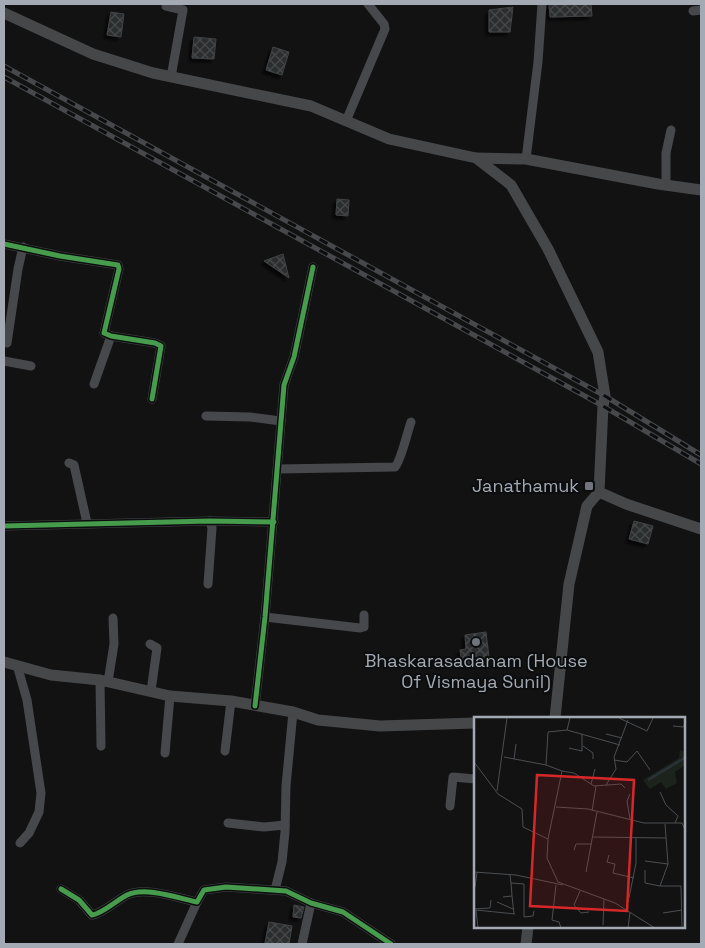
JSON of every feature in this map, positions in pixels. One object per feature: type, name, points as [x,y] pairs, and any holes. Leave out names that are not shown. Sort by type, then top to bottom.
[{"type":"main road","points":[[4,13],[93,54],[153,73],[311,106],[389,139],[476,158],[526,158],[701,190]]},
{"type":"main road","points":[[476,158],[511,184],[548,249],[598,352],[605,396],[599,492],[587,506],[570,584],[555,717]]},
{"type":"main road","points":[[599,492],[626,504],[701,529]]},
{"type":"main road","points":[[4,662],[51,675],[104,681],[170,696],[230,701],[293,712],[318,720],[380,726],[474,723]]},
{"type":"main road","points":[[526,944],[528,928]]},
{"type":"street","points":[[166,4],[166,6],[183,10],[171,77]]},
{"type":"street","points":[[346,121],[385,28],[368,4]]},
{"type":"street","points":[[526,158],[538,62],[542,4]]},
{"type":"street","points":[[666,185],[666,153],[671,130]]},
{"type":"street","points":[[4,244],[60,256],[118,265],[119,269],[104,333],[111,336],[155,343],[161,346],[152,399]]},
{"type":"street","points":[[8,343],[18,269],[24,247]]},
{"type":"street","points":[[255,706],[274,522],[284,385],[294,357],[313,267]]},
{"type":"street","points":[[94,384],[111,336]]},
{"type":"street","points":[[4,361],[31,366]]},
{"type":"street","points":[[206,416],[250,417],[281,421]]},
{"type":"street","points":[[278,469],[395,467],[399,461],[410,422]]},
{"type":"street","points":[[69,463],[74,465],[87,523]]},
{"type":"street","points":[[4,526],[210,521],[274,522]]},
{"type":"street","points":[[208,584],[212,528],[210,521]]},
{"type":"street","points":[[265,618],[360,628],[364,627],[364,615]]},
{"type":"street","points":[[101,746],[104,681],[114,644],[113,618]]},
{"type":"street","points":[[150,644],[157,648],[151,691]]},
{"type":"street","points":[[17,665],[28,700],[42,793],[39,812],[29,833],[20,843]]},
{"type":"street","points":[[164,753],[170,696]]},
{"type":"street","points":[[225,751],[230,701]]},
{"type":"street","points":[[275,890],[282,862],[286,786],[293,712]]},
{"type":"street","points":[[450,806],[453,777],[474,779]]},
{"type":"street","points":[[228,824],[264,827],[285,825]]},
{"type":"street","points":[[178,944],[204,890],[226,887],[286,891],[310,903],[343,912],[392,944]]},
{"type":"street","points":[[61,889],[79,900],[92,915],[97,914],[129,894],[158,892],[197,902]]},
{"type":"street","points":[[302,944],[310,903]]},
{"type":"building","points":[[549,4],[591,4],[592,16],[550,17]]},
{"type":"building","points":[[513,7],[510,32],[489,32],[489,10]]},
{"type":"building","points":[[111,12],[124,14],[121,37],[107,35]]},
{"type":"building","points":[[194,37],[216,39],[214,59],[192,58]]},
{"type":"building","points":[[273,47],[289,52],[282,75],[266,70]]},
{"type":"building","points":[[337,199],[349,200],[348,216],[336,215]]},
{"type":"building","points":[[283,254],[289,278],[264,261]]},
{"type":"building","points":[[634,521],[653,526],[648,544],[629,539]]},
{"type":"building","name":"Bhaskarasadanam (House Of Vismaya Sunil)","points":[[486,632],[489,657],[474,659],[475,663],[462,664],[460,650],[466,649],[465,635]]},
{"type":"building","points":[[294,905],[304,907],[301,918],[293,917]]},
{"type":"building","points":[[269,922],[292,926],[289,944],[265,943]]},
{"type":"railway","points":[[4,66],[605,396],[701,455]]},
{"type":"railway","points":[[4,77],[603,406],[701,464]]},
{"type":"cycle path","points":[[4,244],[60,256],[118,265],[119,269],[104,333],[111,336],[155,343],[161,346],[152,399]]},
{"type":"cycle path","points":[[255,706],[265,617],[284,385],[294,357],[313,267]]},
{"type":"cycle path","points":[[4,526],[210,521],[274,522]]},
{"type":"cycle path","points":[[61,889],[79,900],[92,915],[123,897],[134,893],[152,892],[197,902],[204,890],[226,887],[286,891],[311,903],[343,912],[391,944]]},
{"type":"place","name":"Janathamuk","points":[[589,486]]},
{"type":"place","name":"Bhaskarasadanam (House Of Vismaya Sunil)","points":[[476,642]]}]
